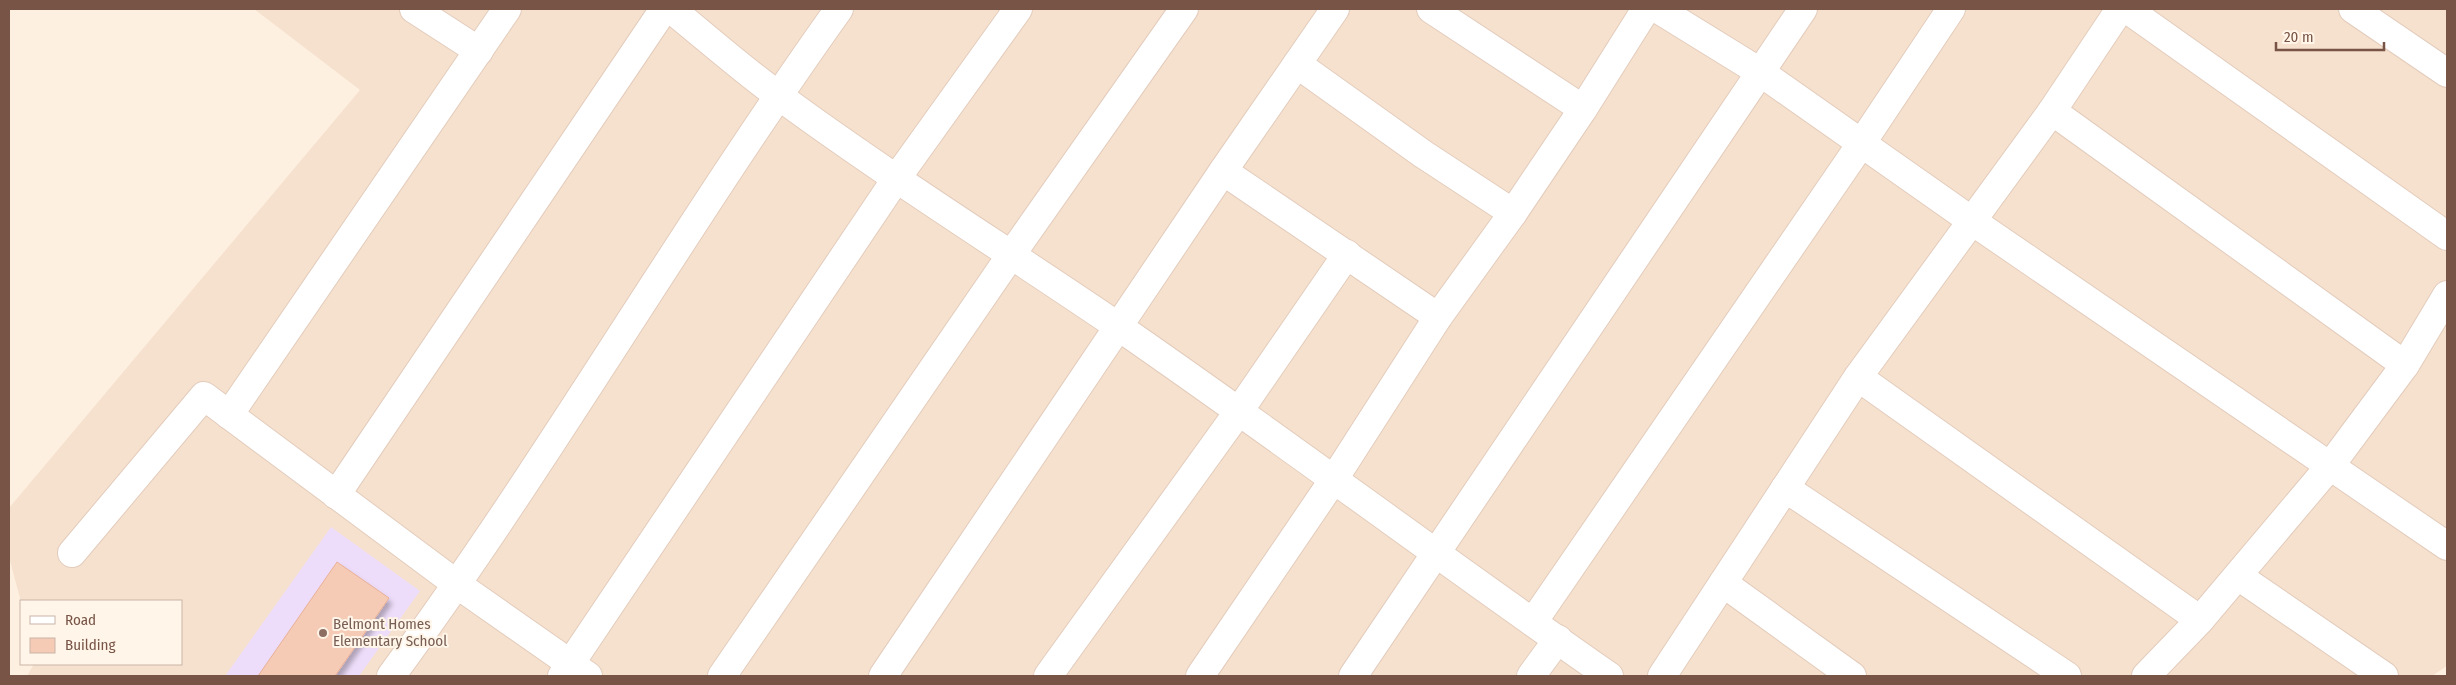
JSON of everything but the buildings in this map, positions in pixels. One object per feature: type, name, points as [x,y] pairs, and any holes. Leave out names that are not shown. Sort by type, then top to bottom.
[{"type":"street","points":[[414,9],[478,51]]},
{"type":"street","points":[[229,415],[507,9]]},
{"type":"street","points":[[336,495],[664,9]]},
{"type":"street","points":[[671,9],[777,95],[896,179],[1011,254],[1239,411],[1435,553],[1610,676]]},
{"type":"street","points":[[391,676],[458,585],[777,95],[839,9]]},
{"type":"street","points":[[72,553],[204,396],[574,672],[896,179],[1018,9]]},
{"type":"street","points":[[722,676],[1011,254],[1184,9]]},
{"type":"street","points":[[883,676],[1223,171],[1335,9]]},
{"type":"street","points":[[1431,9],[1582,109]]},
{"type":"street","points":[[1200,676],[1334,479],[1438,318],[1513,213],[1646,9]]},
{"type":"street","points":[[1658,9],[1760,72],[1860,144],[2447,546]]},
{"type":"street","points":[[1352,676],[1803,9]]},
{"type":"street","points":[[1533,622],[1951,9]]},
{"type":"street","points":[[1662,676],[1858,377],[2052,111],[2120,9]]},
{"type":"street","points":[[2127,9],[2447,236]]},
{"type":"street","points":[[2353,9],[2447,73]]},
{"type":"street","points":[[1297,64],[1423,154],[1513,213]]},
{"type":"street","points":[[2052,111],[2405,365]]},
{"type":"street","points":[[1223,171],[1438,318]]},
{"type":"street","points":[[1048,676],[1239,411],[1347,254]]},
{"type":"street","points":[[2160,672],[2200,620],[2330,466],[2443,313]]},
{"type":"street","points":[[1858,377],[2200,620]]},
{"type":"street","points":[[1785,488],[2066,676]]},
{"type":"street","points":[[2238,576],[2384,676]]},
{"type":"street","points":[[1723,583],[1852,676]]},
{"type":"street","points":[[1531,676],[1558,639]]},
{"type":"shaded area","points":[[254,9],[2447,9],[2447,666],[2432,676],[27,676],[33,665],[182,665],[182,600],[20,600],[9,557],[9,508],[360,90]]},
{"type":"shaded area","name":"Belmont Homes Elementary School","points":[[331,527],[420,591],[359,676],[225,676]]},
{"type":"place","name":"Belmont Homes Elementary School","points":[[323,633]]}]
